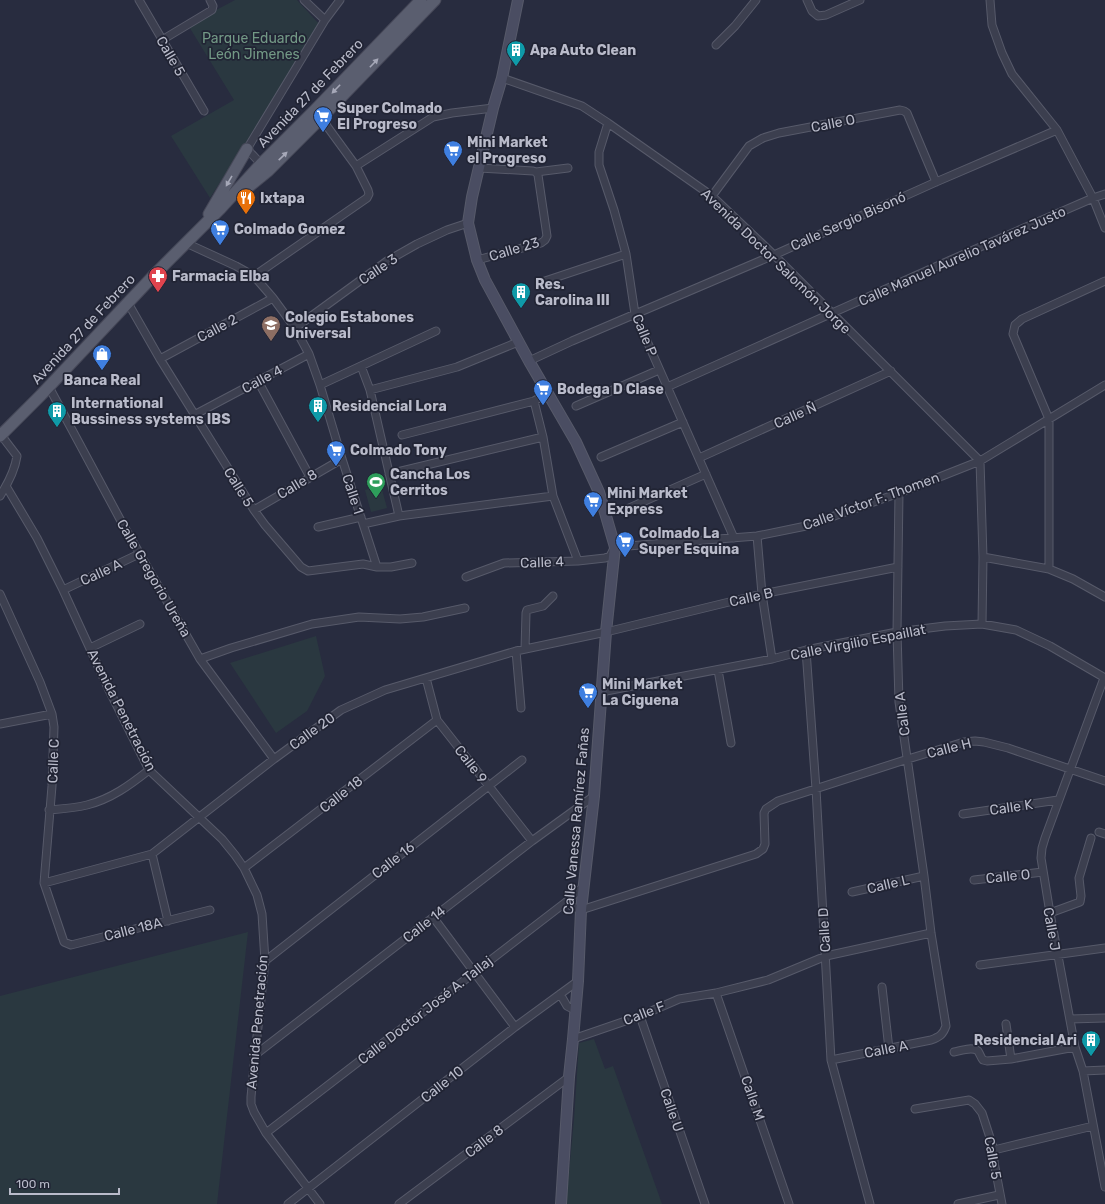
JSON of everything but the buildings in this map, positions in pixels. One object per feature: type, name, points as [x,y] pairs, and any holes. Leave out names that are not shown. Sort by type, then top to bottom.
[{"type":"main road","name":"Avenida 27 de Febrero","points":[[0,435],[49,387],[128,303],[221,208],[253,184],[264,167],[316,110],[421,0]]},
{"type":"main road","name":"Avenida 27 de Febrero","points":[[264,167],[321,118],[435,0]]},
{"type":"main road","points":[[201,228],[247,149]]},
{"type":"street","name":"Calle 5","points":[[139,0],[204,111]]},
{"type":"street","points":[[162,40],[212,10],[210,0]]},
{"type":"street","points":[[304,0],[325,20]]},
{"type":"street","points":[[264,167],[247,149],[325,20],[340,0]]},
{"type":"street","name":"Calle Vanessa Ramírez Fañas","points":[[518,0],[502,78],[493,108],[472,197],[468,223],[477,260],[485,280],[518,342],[576,442],[599,492],[615,547],[606,632],[594,796],[581,910],[578,981],[569,1077],[561,1204]]},
{"type":"street","points":[[716,45],[735,26],[756,0]]},
{"type":"street","points":[[807,0],[812,11],[818,16],[826,15],[860,0]]},
{"type":"street","points":[[990,0],[992,25],[1002,53],[1012,74],[1057,130],[1093,198],[1105,228]]},
{"type":"street","name":"Avenida Doctor Salomón Jorge","points":[[502,78],[582,106],[712,196],[774,255],[980,461]]},
{"type":"street","points":[[356,166],[433,118],[452,113],[493,108]]},
{"type":"street","name":"Calle O","points":[[712,196],[749,146],[763,138],[779,133],[900,110],[907,113],[936,182]]},
{"type":"street","points":[[254,276],[367,198],[369,194],[356,166],[321,118]]},
{"type":"street","name":"Calle P","points":[[608,123],[599,152],[599,165],[614,210],[626,254],[635,314],[734,538]]},
{"type":"street","name":"Calle Sergio Bisonó","points":[[529,361],[1057,130]]},
{"type":"street","points":[[479,168],[536,172],[568,168]]},
{"type":"street","name":"Calle 23","points":[[477,260],[542,243],[545,240],[547,236],[538,176],[536,172]]},
{"type":"street","name":"Calle Manuel Aurelio Tavárez Justo","points":[[667,387],[1105,194]]},
{"type":"street","name":"Calle 3","points":[[294,328],[387,261],[446,230],[468,223]]},
{"type":"street","name":"Calle 1","points":[[186,243],[254,276],[273,298],[294,328],[309,354],[320,385],[377,567]]},
{"type":"street","points":[[542,282],[626,254]]},
{"type":"street","points":[[1049,569],[1049,419],[1013,334],[1015,326],[1022,319],[1105,281]]},
{"type":"street","name":"Calle 2","points":[[160,359],[273,298]]},
{"type":"street","name":"Calle 5","points":[[128,303],[194,415],[254,510],[265,526],[301,567],[308,571],[363,564],[377,567],[391,567],[412,563]]},
{"type":"street","points":[[320,385],[436,331]]},
{"type":"street","points":[[370,390],[457,367],[518,342]]},
{"type":"street","name":"Calle 4","points":[[194,415],[309,354]]},
{"type":"street","points":[[361,366],[370,390],[399,516]]},
{"type":"street","points":[[576,406],[659,370]]},
{"type":"street","name":"Calle Ñ","points":[[699,458],[891,371]]},
{"type":"street","points":[[258,381],[310,477]]},
{"type":"street","name":"Calle Víctor F. Thomen","points":[[615,547],[756,536],[806,526],[898,494],[980,461],[1105,385]]},
{"type":"street","name":"Calle Gregorio Ureña","points":[[49,387],[140,554],[200,659],[274,760]]},
{"type":"street","points":[[402,435],[534,400],[548,393]]},
{"type":"street","points":[[534,400],[543,437],[553,496],[578,561]]},
{"type":"street","points":[[601,458],[682,422]]},
{"type":"street","points":[[0,435],[17,456],[6,486],[0,496]]},
{"type":"street","points":[[389,474],[543,437]]},
{"type":"street","name":"Calle 8","points":[[254,510],[342,459]]},
{"type":"street","points":[[980,461],[983,557],[982,624]]},
{"type":"street","points":[[629,508],[706,474]]},
{"type":"street","name":"Avenida Penetración","points":[[6,486],[37,538],[63,590],[109,690],[149,770],[222,839],[244,868],[257,895],[262,914],[265,961],[250,1097],[251,1104],[266,1133],[320,1204]]},
{"type":"street","name":"Calle A","points":[[831,1060],[931,1040],[940,1036],[946,1026],[931,933],[899,702],[898,494]]},
{"type":"street","points":[[318,527],[553,496]]},
{"type":"street","points":[[756,536],[762,594],[772,659]]},
{"type":"street","name":"Calle 4","points":[[466,577],[504,563],[578,561],[605,558],[610,556],[615,547]]},
{"type":"street","name":"Calle A","points":[[63,590],[140,554]]},
{"type":"street","points":[[983,557],[1049,569],[1073,579],[1105,597]]},
{"type":"street","name":"Calle B","points":[[606,632],[762,594],[898,567]]},
{"type":"street","name":"Calle C","points":[[0,594],[40,682],[52,714],[54,727],[52,786],[44,883],[61,935]]},
{"type":"street","points":[[525,649],[527,610],[543,606],[553,596]]},
{"type":"street","points":[[200,659],[231,648],[312,624],[359,617],[400,619],[423,617],[465,608]]},
{"type":"street","points":[[90,648],[140,624]]},
{"type":"street","name":"Calle Virgilio Espaillat","points":[[601,692],[718,670],[772,659],[806,650],[898,632],[945,626],[982,624],[1016,630],[1050,646],[1105,678]]},
{"type":"street","name":"Calle 20","points":[[44,883],[152,854],[341,710],[385,690],[516,651],[606,632]]},
{"type":"street","name":"Calle D","points":[[806,650],[816,789],[831,1060],[870,1204]]},
{"type":"street","points":[[516,651],[521,708]]},
{"type":"street","points":[[718,670],[731,743]]},
{"type":"street","name":"Calle 9","points":[[426,678],[437,720],[532,841]]},
{"type":"street","name":"Calle J","points":[[1105,678],[1058,800],[1044,838],[1042,848],[1043,872],[1057,955],[1075,1047],[1083,1071],[1105,1187]]},
{"type":"street","points":[[1,722],[52,714]]},
{"type":"street","name":"Calle 18","points":[[244,868],[437,720]]},
{"type":"street","name":"Calle H","points":[[581,910],[756,854],[763,849],[765,844],[764,813],[766,809],[778,801],[964,742],[984,742],[1008,748],[1105,781]]},
{"type":"street","name":"Calle 16","points":[[265,961],[522,760]]},
{"type":"street","points":[[49,810],[86,805],[99,801],[130,785],[149,770]]},
{"type":"street","name":"Calle 14","points":[[255,1054],[532,841],[594,796]]},
{"type":"street","name":"Calle K","points":[[963,814],[1058,800]]},
{"type":"street","points":[[1050,913],[1080,902],[1081,896],[1079,878],[1092,838]]},
{"type":"street","points":[[152,854],[168,921]]},
{"type":"street","name":"Calle O","points":[[974,880],[1043,872]]},
{"type":"street","name":"Calle L","points":[[852,892],[924,876]]},
{"type":"street","name":"Calle Doctor José A. Tallaj","points":[[266,1133],[566,902],[584,886]]},
{"type":"street","points":[[566,902],[581,910]]},
{"type":"street","name":"Calle 18A","points":[[61,935],[64,942],[71,945],[210,910]]},
{"type":"street","points":[[433,917],[515,1027]]},
{"type":"street","points":[[826,956],[931,933]]},
{"type":"street","points":[[980,965],[1105,948]]},
{"type":"street","name":"Calle F","points":[[573,1039],[640,1016],[679,999],[768,980],[826,956]]},
{"type":"street","name":"Calle 10","points":[[288,1204],[515,1027],[578,981]]},
{"type":"street","points":[[882,987],[889,1049]]},
{"type":"street","name":"Calle M","points":[[716,992],[789,1204]]},
{"type":"street","points":[[560,994],[567,1006],[575,1010]]},
{"type":"street","name":"Calle U","points":[[640,1016],[705,1204]]},
{"type":"street","points":[[1070,1019],[1105,1018]]},
{"type":"street","points":[[1006,1024],[1011,1059]]},
{"type":"street","points":[[954,1052],[974,1049],[978,1051],[982,1059],[985,1061],[1011,1059],[1075,1047]]},
{"type":"street","points":[[1083,1071],[1105,1070]]},
{"type":"street","name":"Calle 8","points":[[399,1204],[569,1077]]},
{"type":"street","name":"Calle 5","points":[[915,1109],[969,1100],[975,1104],[982,1113],[994,1150],[994,1162],[999,1195],[1002,1204]]},
{"type":"street","points":[[994,1150],[1094,1126]]},
{"type":"street","points":[[958,1204],[999,1195]]},
{"type":"green space","name":"Parque Eduardo León Jimenes","points":[[235,0],[297,0],[321,26],[210,198],[171,136],[234,100],[188,25]]},
{"type":"green space","name":"Cancha Los Cerritos","points":[[381,486],[387,508],[371,512],[365,490]]},
{"type":"green space","points":[[316,636],[325,676],[307,711],[276,733],[230,663]]},
{"type":"green space","points":[[248,932],[217,1204],[0,1204],[0,996]]},
{"type":"green space","points":[[594,1039],[605,1069],[613,1066],[662,1204],[566,1204],[579,1043]]},
{"type":"place","name":"Apa Auto Clean","points":[[516,67]]},
{"type":"place","name":"Super Colmado El Progreso","points":[[323,133]]},
{"type":"place","name":"Mini Market el Progreso","points":[[453,167]]},
{"type":"place","name":"Ixtapa","points":[[246,215]]},
{"type":"place","name":"Colmado Gomez","points":[[220,246]]},
{"type":"place","name":"Farmacia Elba","points":[[158,293]]},
{"type":"place","name":"Res. Carolina III","points":[[521,309]]},
{"type":"place","name":"Colegio Estabones Universal","points":[[271,342]]},
{"type":"place","name":"Banca Real","points":[[102,371]]},
{"type":"place","name":"Bodega D Clase","points":[[543,406]]},
{"type":"place","name":"Residencial Lora","points":[[318,423]]},
{"type":"place","name":"International Bussiness systems IBS","points":[[57,428]]},
{"type":"place","name":"Colmado Tony","points":[[336,467]]},
{"type":"place","name":"Cancha Los Cerritos","points":[[376,499]]},
{"type":"place","name":"Mini Market Express","points":[[593,518]]},
{"type":"place","name":"Colmado La Super Esquina","points":[[625,558]]},
{"type":"place","name":"Mini Market La Ciguena","points":[[588,709]]},
{"type":"place","name":"Residencial Ari","points":[[1091,1057]]}]
